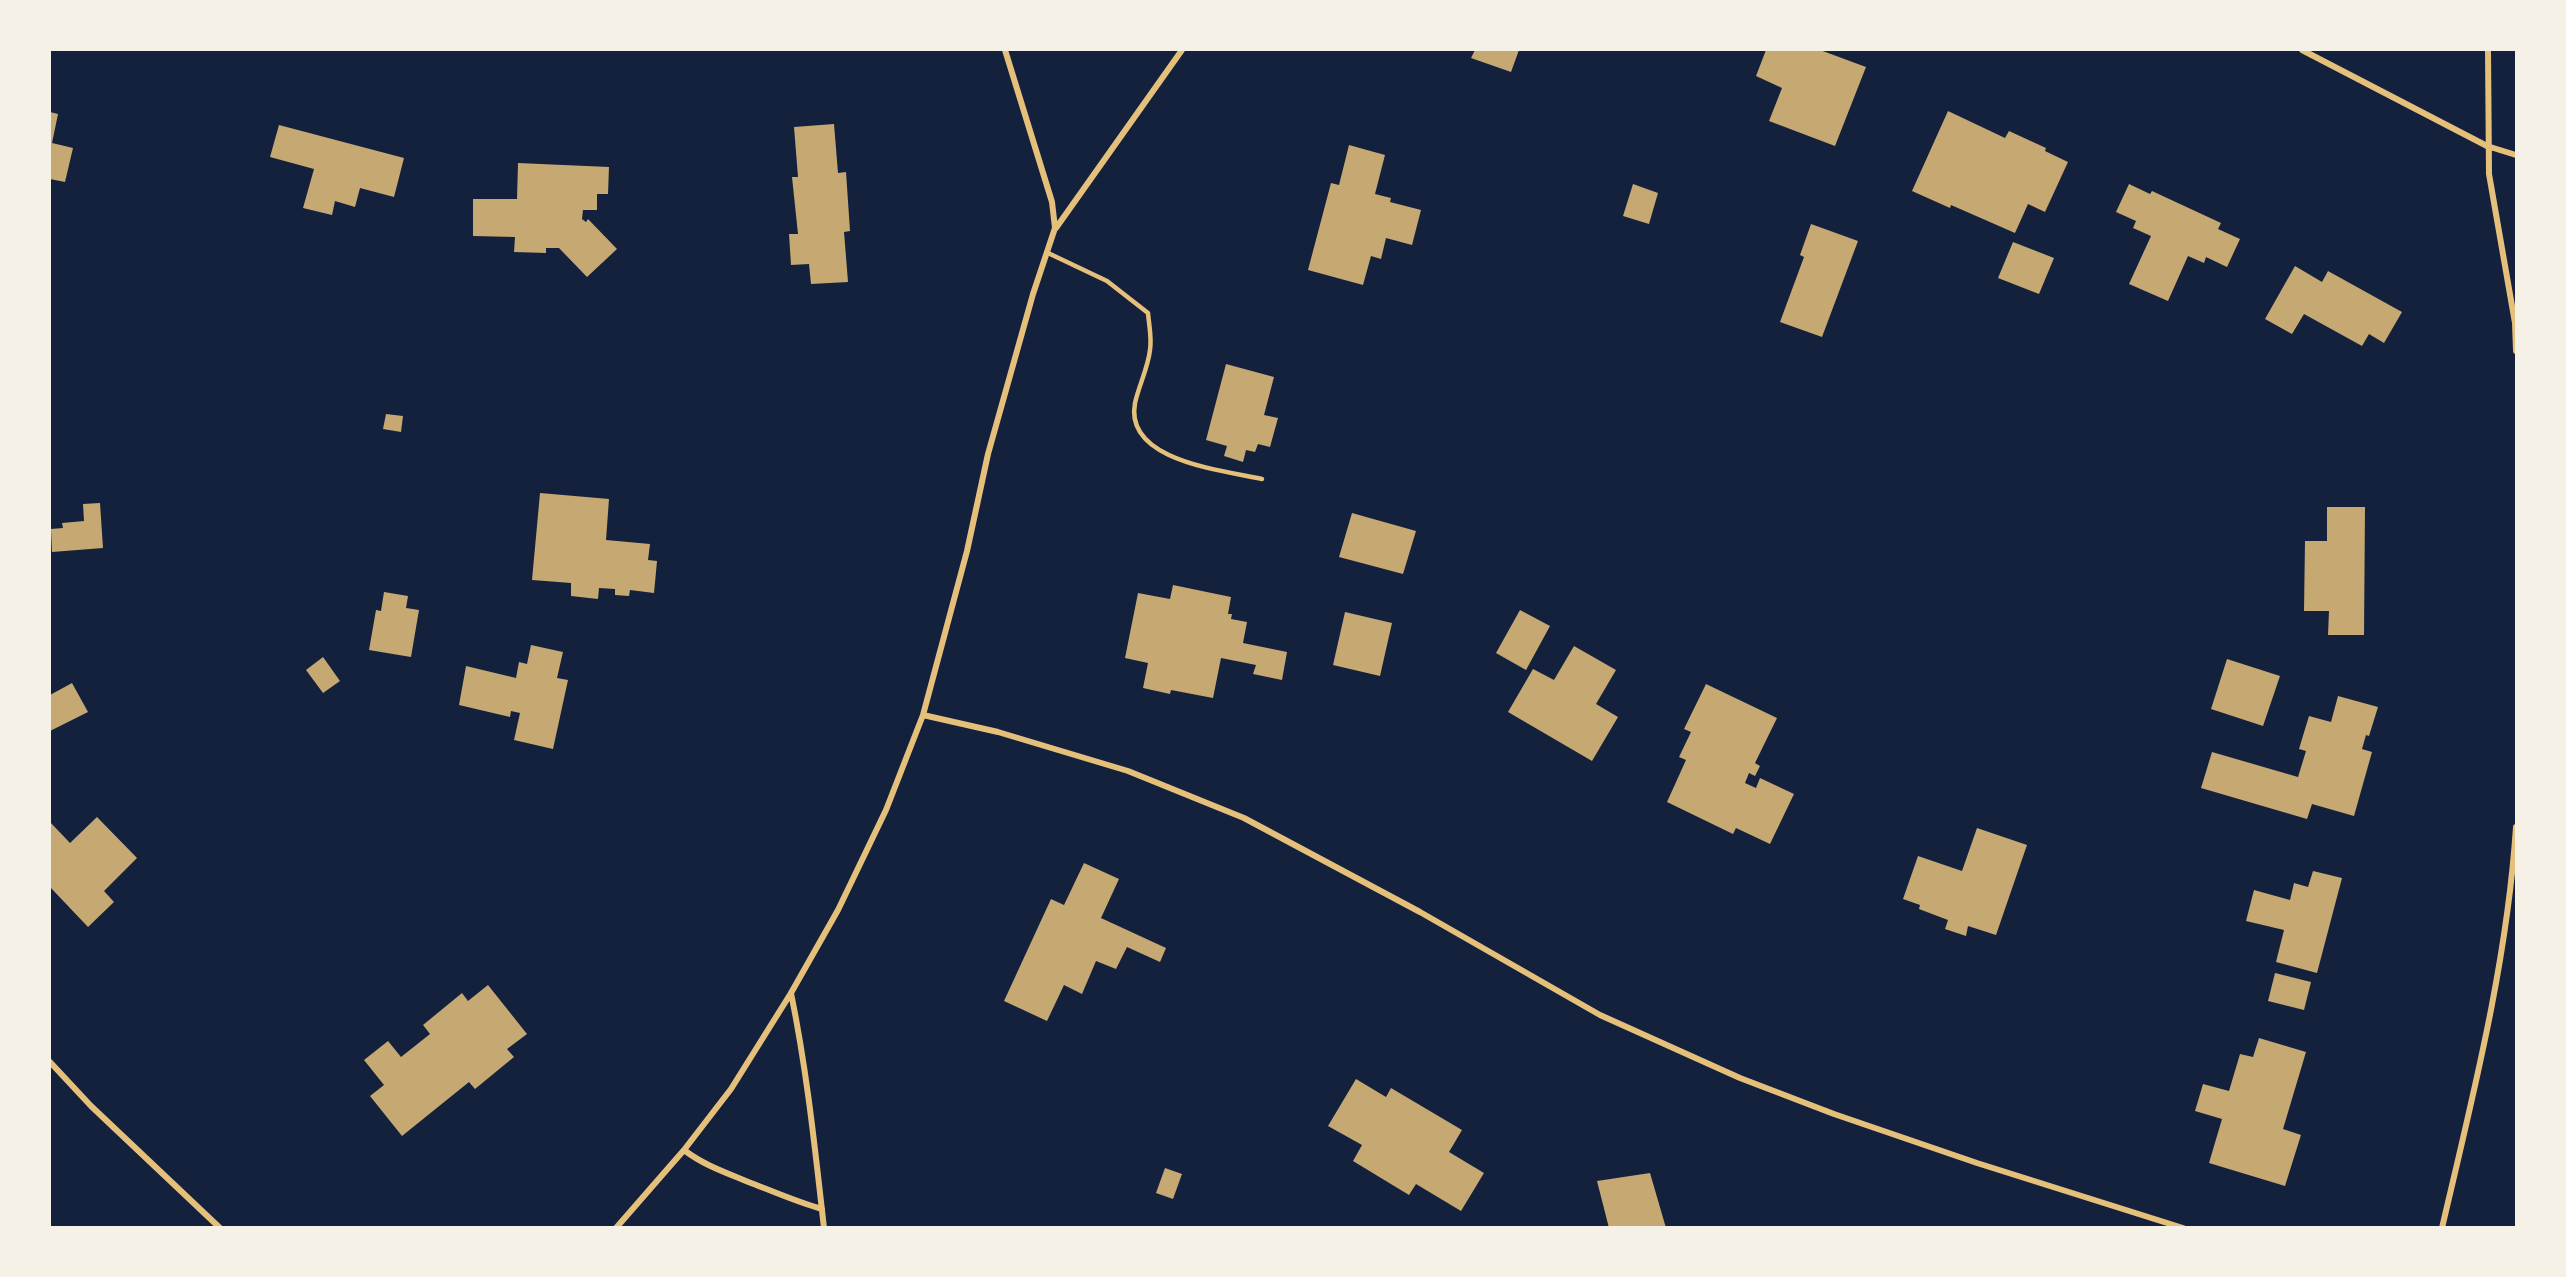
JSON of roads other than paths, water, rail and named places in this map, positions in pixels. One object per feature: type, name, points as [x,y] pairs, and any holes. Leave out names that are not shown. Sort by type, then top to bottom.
[{"type":"street","points":[[1005,50],[1052,202],[1055,228]]},
{"type":"street","points":[[616,1227],[684,1150],[731,1089],[791,993],[838,910],[886,810],[923,715],[967,551],[988,454],[1033,294],[1055,228],[1182,50]]},
{"type":"street","points":[[2302,50],[2487,146],[2517,155]]},
{"type":"street","points":[[2488,50],[2489,174],[2515,323],[2517,351]]},
{"type":"street","points":[[923,715],[998,732],[1128,771],[1244,818],[1420,912],[1600,1015],[1740,1078],[1834,1114],[1977,1163],[2183,1227]]},
{"type":"street","points":[[2442,1227],[2485,1042],[2512,886],[2517,827]]},
{"type":"street","points":[[791,993],[816,1145],[824,1227]]},
{"type":"street","points":[[50,1062],[91,1106],[220,1227]]},
{"type":"street","points":[[684,1150],[701,1163],[733,1178],[750,1182],[788,1200],[822,1209]]},
{"type":"lane","points":[[1048,253],[1107,281],[1148,313],[1150,349],[1135,405],[1136,429],[1147,443],[1186,461],[1262,479]]}]
